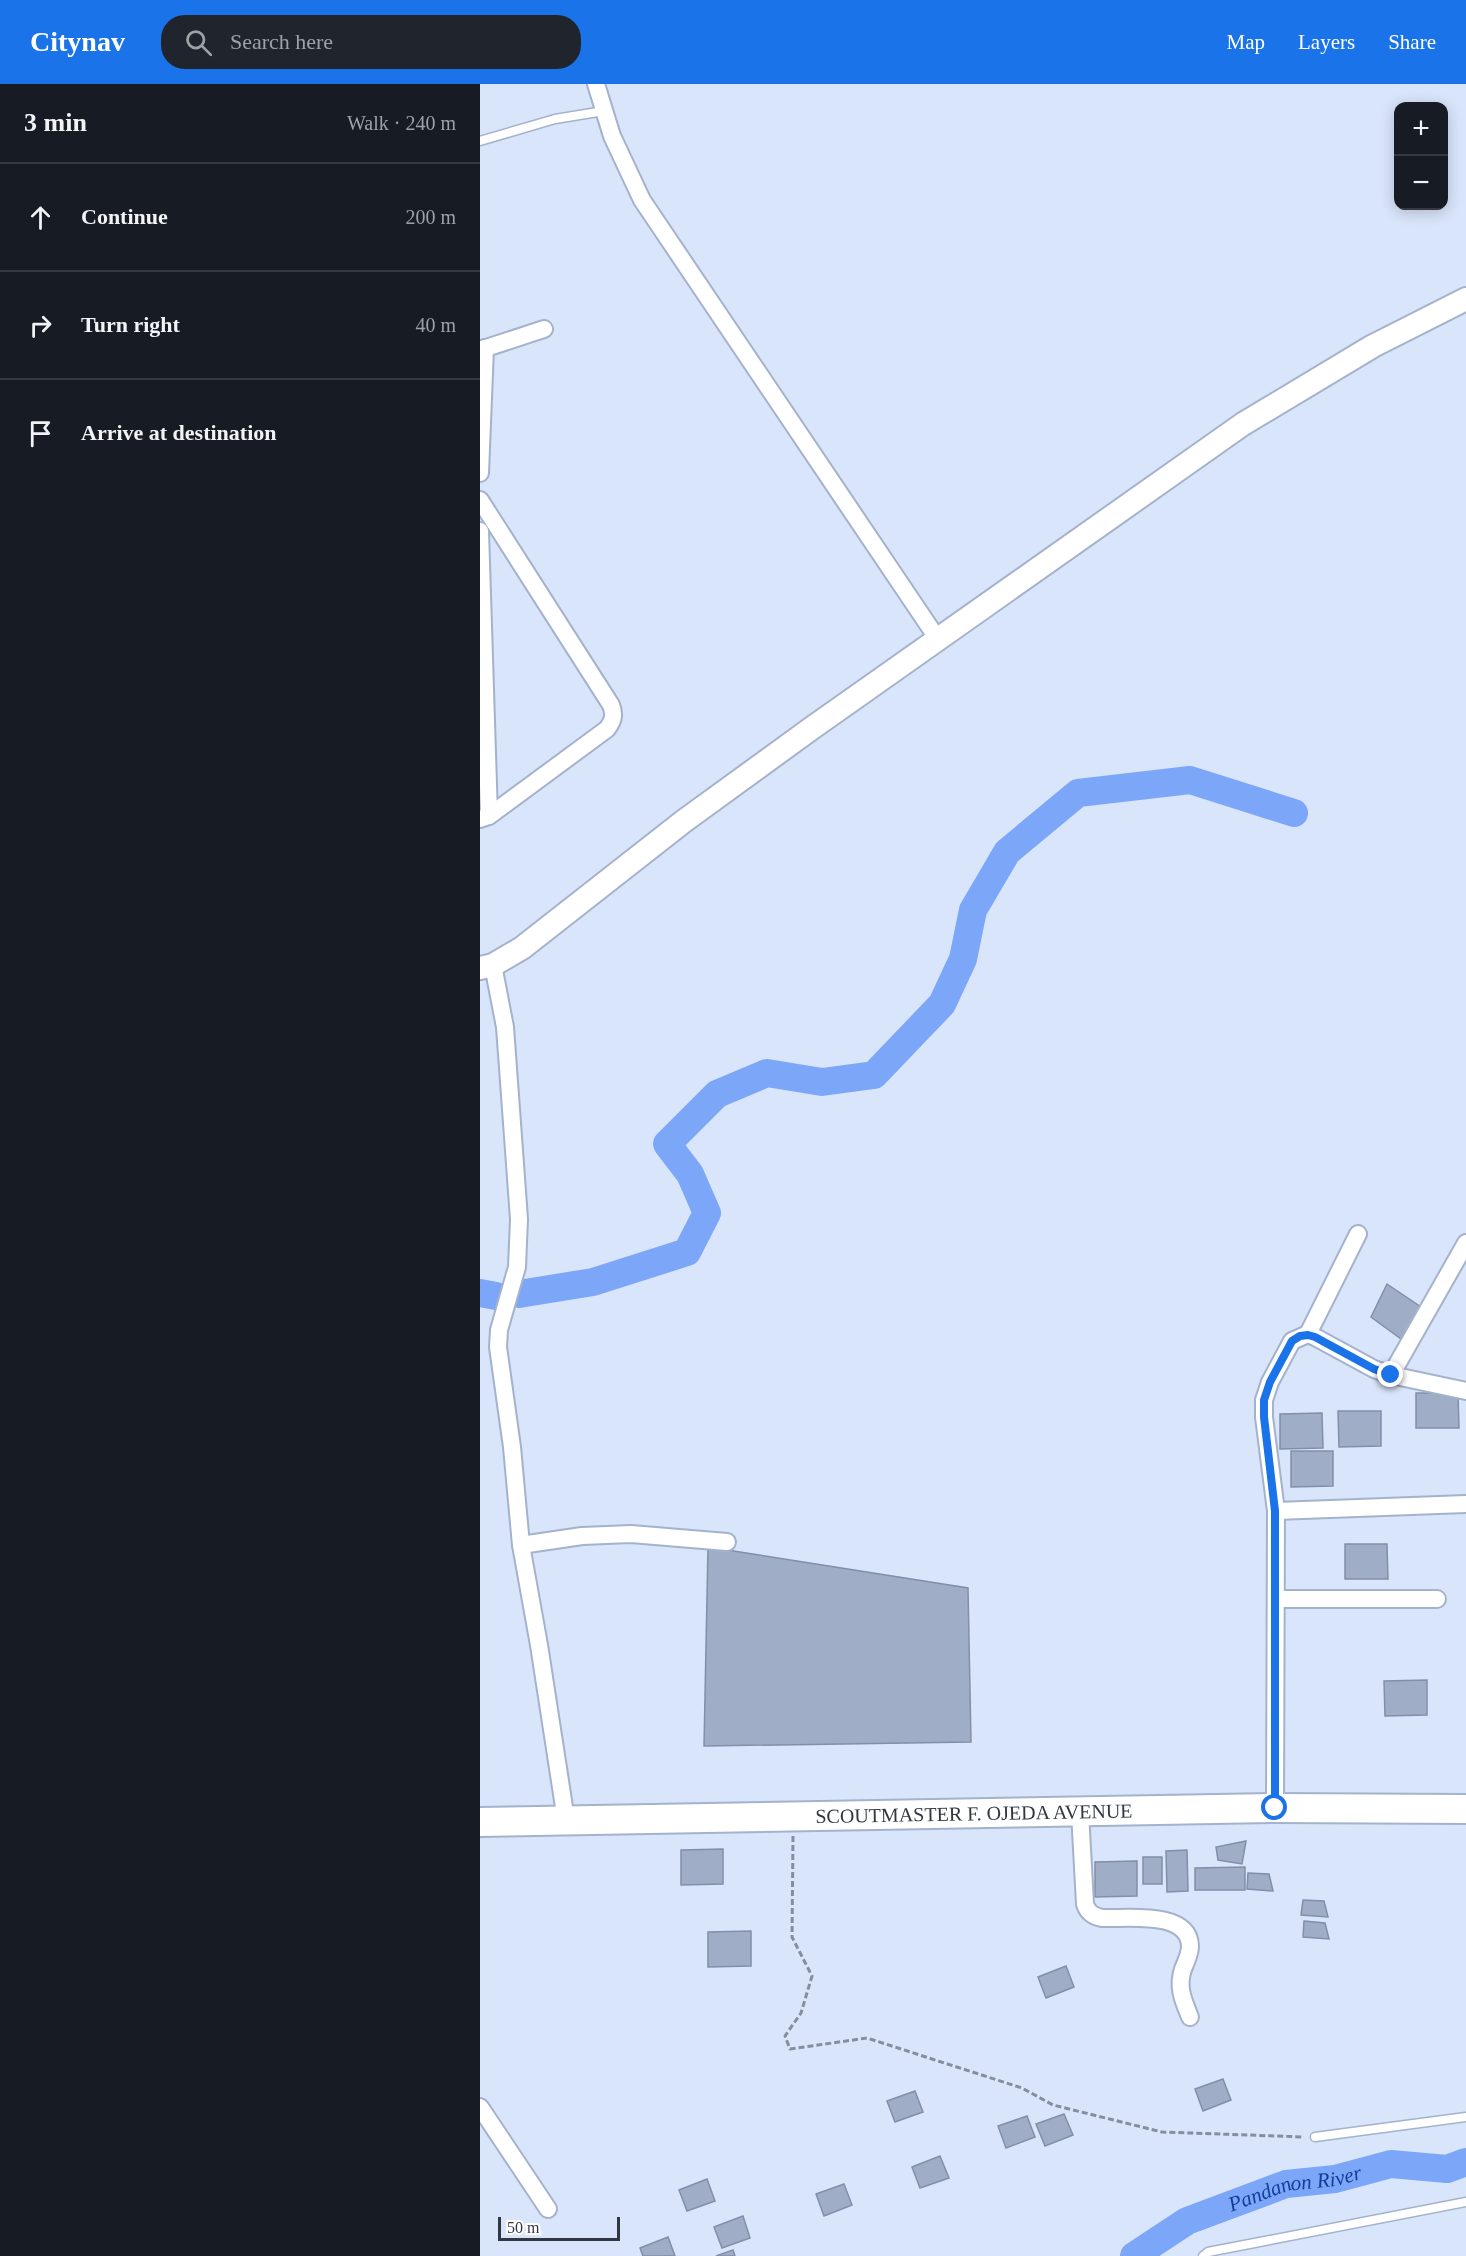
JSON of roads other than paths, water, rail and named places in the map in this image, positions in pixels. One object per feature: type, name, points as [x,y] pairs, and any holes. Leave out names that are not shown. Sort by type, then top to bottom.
[{"type":"highway","name":"SCOUTMASTER F. OJEDA AVENUE","points":[[480,1822],[1275,1808],[1466,1809]]},
{"type":"street","points":[[596,84],[625,166],[642,201],[937,638]]},
{"type":"street","points":[[566,1820],[540,1645],[521,1545],[512,1448],[498,1347],[500,1330],[517,1267],[519,1220],[505,1027],[486,966],[543,932],[684,821],[937,638],[1272,405],[1373,346],[1466,298]]},
{"type":"street","points":[[480,473],[483,349],[544,329]]},
{"type":"street","points":[[480,500],[614,713],[607,729],[485,817]]},
{"type":"street","points":[[480,531],[485,817]]},
{"type":"street","points":[[1308,1335],[1358,1234]]},
{"type":"street","points":[[1391,1375],[1466,1243]]},
{"type":"street","points":[[1275,1808],[1275,1511],[1264,1417],[1264,1400],[1270,1382],[1292,1341],[1308,1335],[1374,1369],[1391,1375],[1466,1391]]},
{"type":"street","points":[[1275,1511],[1466,1504]]},
{"type":"street","points":[[521,1545],[582,1536],[631,1534],[727,1542]]},
{"type":"street","points":[[1275,1599],[1437,1599]]},
{"type":"street","points":[[1080,1812],[1084,1904],[1087,1911],[1102,1918],[1158,1919],[1179,1926],[1186,1934],[1190,1945],[1179,1986],[1190,2018]]},
{"type":"street","points":[[480,2108],[548,2209]]},
{"type":"lane","points":[[480,141],[555,118],[604,111]]},
{"type":"lane","points":[[1315,2137],[1466,2117]]},
{"type":"lane","points":[[1203,2256],[1208,2252],[1466,2202]]},
{"type":"waterway","points":[[519,1294],[593,1282],[687,1252],[707,1213],[690,1174],[667,1144],[717,1094],[767,1073],[822,1082],[874,1075],[942,1004],[963,959],[973,910],[1007,852],[1078,793],[1190,780],[1294,813]]},
{"type":"waterway","points":[[480,1293],[496,1296]]},
{"type":"waterway","name":"Pandanon River","points":[[1134,2256],[1187,2221],[1286,2184],[1335,2179],[1391,2164],[1447,2169],[1466,2162]]}]
